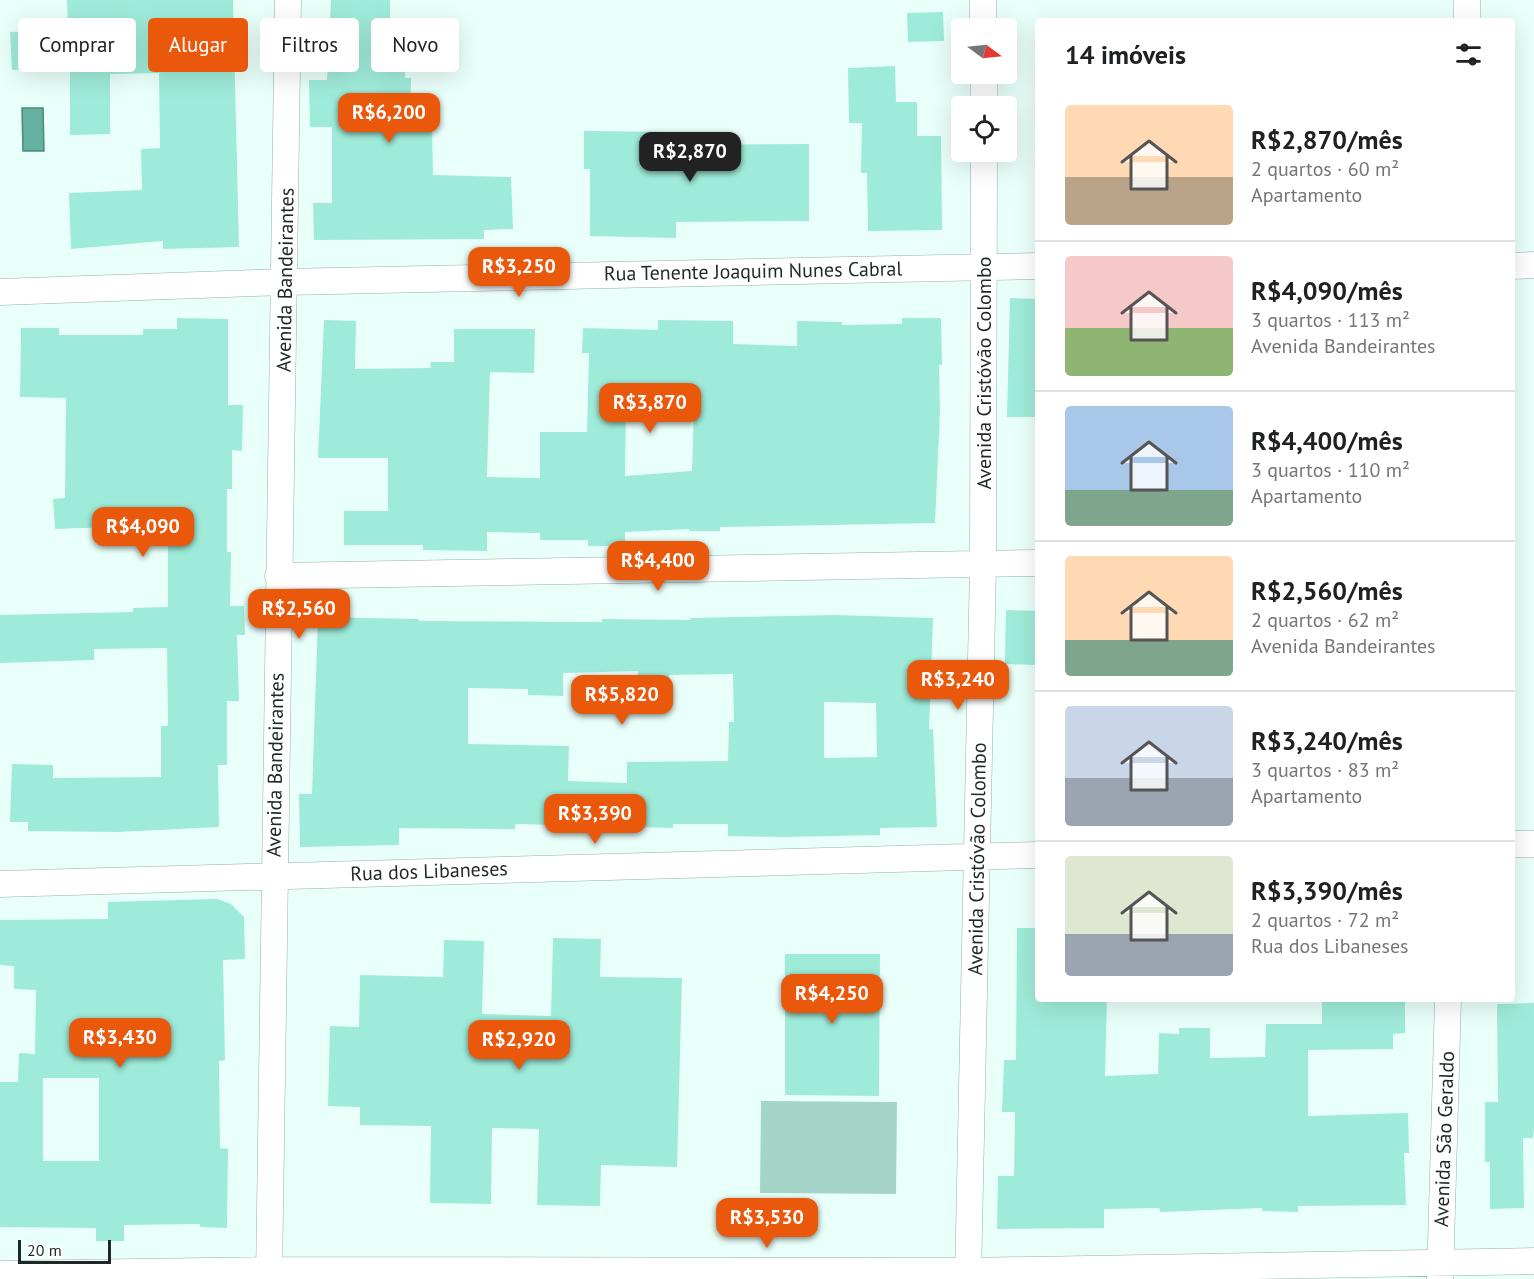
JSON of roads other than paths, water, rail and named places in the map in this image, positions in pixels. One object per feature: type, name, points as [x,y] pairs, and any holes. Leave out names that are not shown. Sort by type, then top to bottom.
[{"type":"street","name":"Avenida Bandeirantes","points":[[269,1275],[288,0]]},
{"type":"street","points":[[983,0],[983,18]]},
{"type":"street","points":[[1467,0],[1467,18]]},
{"type":"street","name":"Avenida Cristóvão Colombo","points":[[968,1275],[983,565],[984,162]]},
{"type":"street","points":[[1515,266],[1534,265]]},
{"type":"street","name":"Rua Tenente Joaquim Nunes Cabral","points":[[0,292],[285,282],[1035,266]]},
{"type":"street","points":[[278,576],[1035,563]]},
{"type":"street","points":[[1515,844],[1534,844]]},
{"type":"street","name":"Rua dos Libaneses","points":[[0,884],[1035,855]]},
{"type":"street","name":"Avenida São Geraldo","points":[[1440,1270],[1448,1002]]},
{"type":"street","points":[[0,1274],[968,1275],[1440,1270],[1534,1261]]}]
